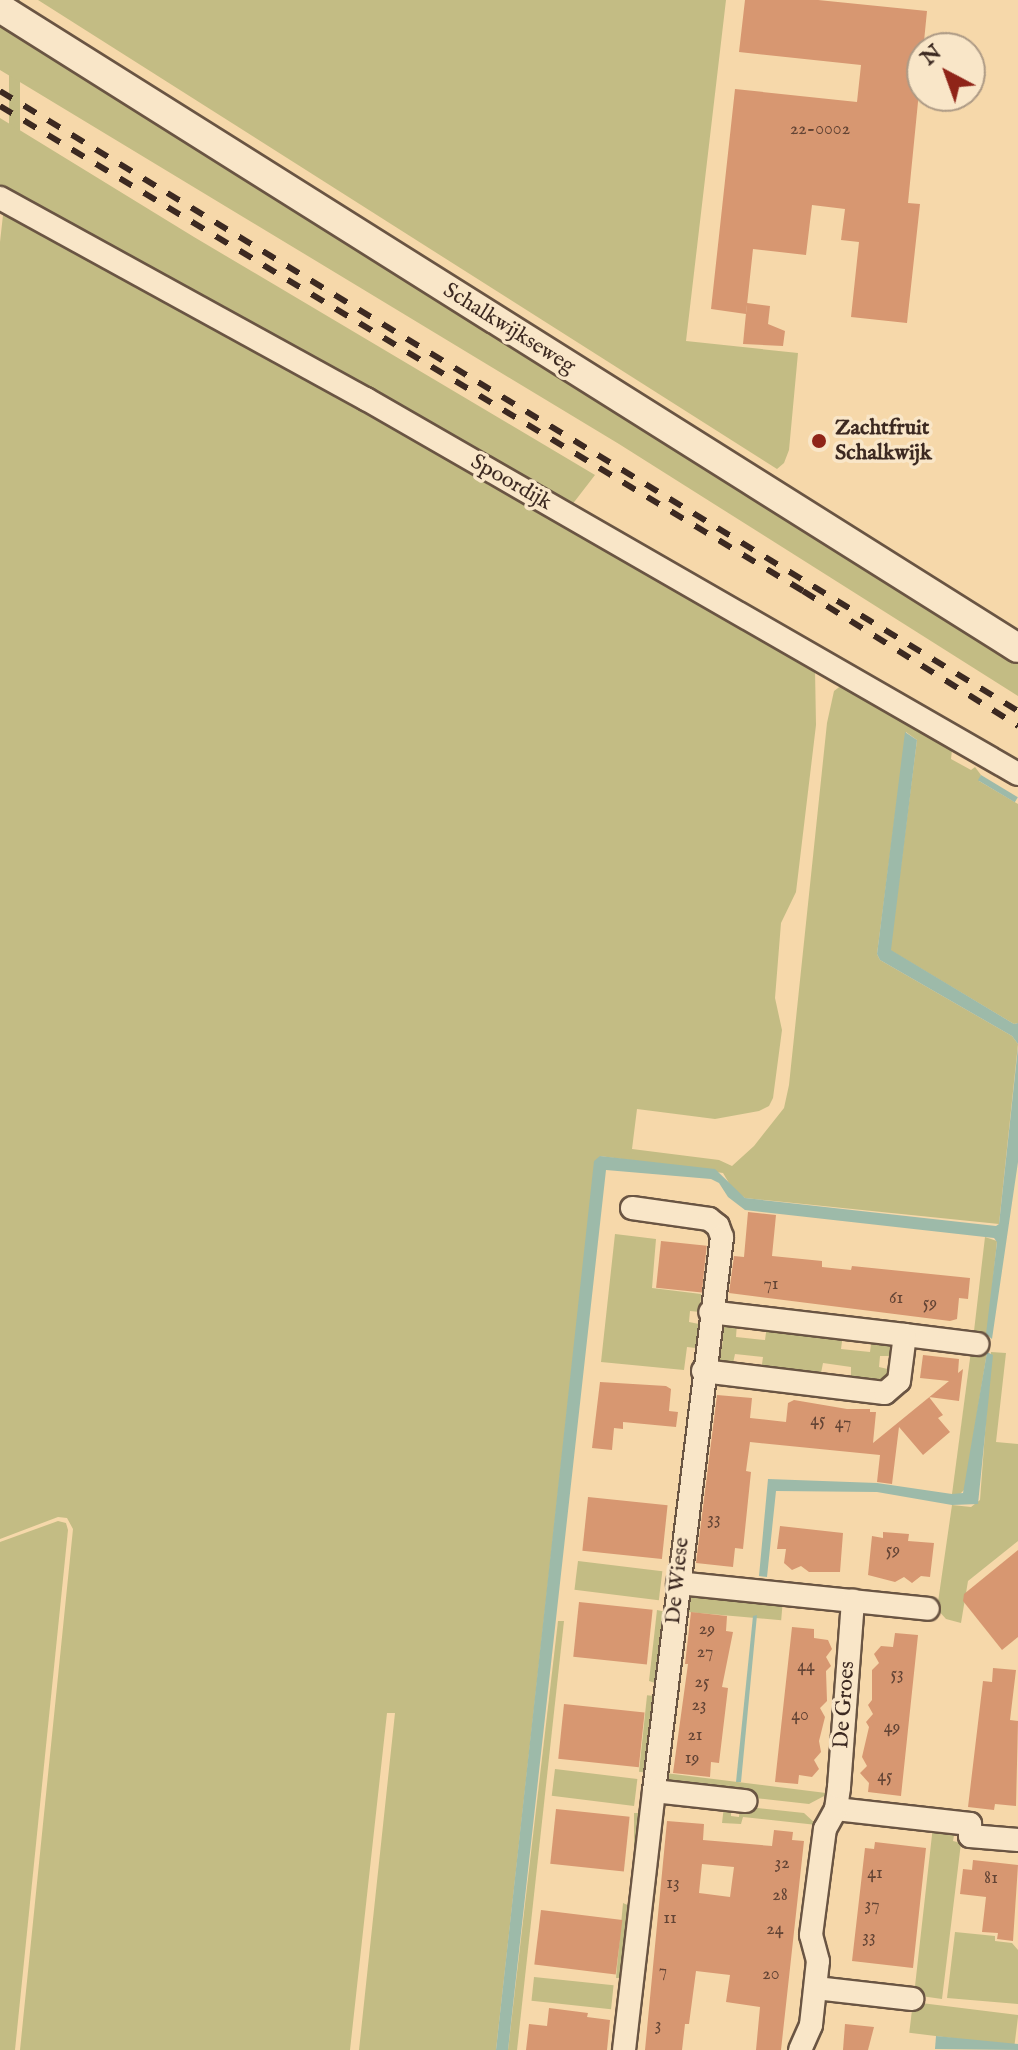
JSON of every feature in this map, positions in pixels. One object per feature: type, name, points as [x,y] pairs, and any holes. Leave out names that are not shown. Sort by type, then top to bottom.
[{"type":"street","name":"Schalkwijkseweg","points":[[0,8],[1018,648]]},
{"type":"street","name":"Spoordijk","points":[[0,198],[366,399],[1018,774]]},
{"type":"street","name":"De Wiese","points":[[624,2050],[710,1312],[722,1237],[718,1226],[699,1216],[632,1208]]},
{"type":"street","points":[[710,1312],[977,1344]]},
{"type":"street","points":[[703,1371],[885,1393],[899,1381],[905,1335]]},
{"type":"street","points":[[678,1583],[928,1609]]},
{"type":"street","name":"De Groes","points":[[800,2050],[811,2025],[816,1988],[818,1961],[811,1935],[825,1829],[836,1809],[853,1601]]},
{"type":"street","points":[[654,1791],[745,1801]]},
{"type":"street","points":[[836,1809],[970,1824],[970,1836],[1018,1840]]},
{"type":"street","points":[[816,1988],[912,1999]]},
{"type":"shaded area","points":[[9,0],[20,0],[20,885],[9,885]]},
{"type":"shaded area","points":[[38,0],[726,0],[686,341],[798,353],[789,450],[784,463],[777,469]]},
{"type":"shaded area","points":[[0,18],[1018,658],[1018,696],[619,444],[0,70]]},
{"type":"shaded area","points":[[0,118],[595,475],[568,510],[0,188]]},
{"type":"shaded area","points":[[4,206],[530,501],[533,508],[573,532],[582,530],[815,669],[816,725],[796,892],[781,923],[775,998],[782,1030],[773,1098],[769,1106],[759,1111],[715,1119],[637,1109],[632,1149],[719,1160],[732,1166],[754,1146],[784,1108],[789,1085],[827,723],[834,691],[846,682],[937,735],[939,742],[952,750],[951,759],[971,770],[975,767],[981,775],[979,781],[1018,804],[1018,1023],[1014,1024],[890,950],[917,740],[906,732],[877,954],[880,960],[1012,1036],[1018,1044],[999,1224],[745,1198],[732,1188],[723,1173],[600,1156],[574,1349],[496,2050],[359,2050],[395,1713],[387,1713],[350,2050],[20,2050],[73,1529],[67,1518],[58,1517],[0,1539],[0,242]]},
{"type":"shaded area","points":[[905,732],[917,740],[891,950],[1014,1024],[1018,1023],[1018,1044],[1012,1036],[880,960],[877,954]]},
{"type":"shaded area","points":[[981,775],[1018,797],[1015,802],[978,780]]},
{"type":"shaded area","points":[[1018,1047],[1018,1162],[992,1339],[986,1334],[997,1242],[994,1238],[745,1210],[728,1197],[719,1183],[711,1179],[606,1170],[508,2050],[496,2050],[594,1161],[600,1156],[715,1169],[745,1198],[996,1226],[999,1224]]},
{"type":"shaded area","points":[[615,1234],[656,1239],[652,1288],[701,1294],[700,1312],[690,1311],[689,1322],[699,1324],[696,1348],[687,1347],[684,1370],[601,1362]]},
{"type":"shaded area","points":[[985,1237],[997,1241],[987,1338],[982,1337],[982,1332],[974,1331]]},
{"type":"shaded area","points":[[737,1323],[736,1337],[765,1340],[767,1325],[843,1334],[841,1349],[870,1352],[872,1337],[892,1342],[893,1356],[880,1356],[879,1367],[892,1370],[886,1382],[851,1381],[851,1367],[823,1363],[820,1378],[761,1371],[763,1357],[735,1354],[732,1368],[719,1366],[711,1348],[722,1348],[723,1336],[712,1335],[716,1325]]},
{"type":"shaded area","points":[[971,1351],[987,1352],[965,1489],[959,1495],[952,1494]]},
{"type":"shaded area","points":[[987,1352],[993,1355],[978,1504],[952,1505],[877,1492],[776,1491],[767,1577],[759,1576],[768,1479],[877,1483],[963,1493]]},
{"type":"shaded area","points":[[991,1352],[1006,1353],[996,1442],[1018,1444],[1018,1541],[968,1581],[961,1623],[946,1619],[937,1609],[952,1505],[971,1507],[980,1500]]},
{"type":"shaded area","points":[[58,1521],[66,1523],[68,1530],[15,2050],[0,2050],[0,1542]]},
{"type":"shaded area","points":[[578,1561],[662,1571],[659,1600],[574,1590]]},
{"type":"shaded area","points":[[689,1595],[783,1603],[781,1620],[688,1612]]},
{"type":"shaded area","points":[[657,1610],[666,1612],[655,1683],[649,1681]]},
{"type":"shaded area","points":[[757,1615],[741,1782],[736,1782],[753,1616]]},
{"type":"shaded area","points":[[558,1621],[564,1621],[517,2050],[508,2050]]},
{"type":"shaded area","points":[[647,1695],[654,1696],[646,1773],[639,1772]]},
{"type":"shaded area","points":[[555,1769],[637,1779],[634,1806],[552,1796]]},
{"type":"shaded area","points":[[665,1773],[826,1795],[809,1804],[745,1797],[673,1785]]},
{"type":"shaded area","points":[[724,1806],[731,1807],[731,1816],[739,1817],[740,1806],[804,1813],[817,1825],[743,1817],[741,1824],[722,1823]]},
{"type":"shaded area","points":[[634,1813],[643,1813],[643,1889],[634,1889]]},
{"type":"shaded area","points":[[933,1826],[955,1830],[953,1841],[961,1843],[942,1999],[914,1995]]},
{"type":"shaded area","points":[[623,1903],[632,1907],[623,1978],[616,1978]]},
{"type":"shaded area","points":[[955,1932],[995,1936],[995,1941],[1012,1943],[1018,1950],[1018,2004],[947,1998]]},
{"type":"shaded area","points":[[534,1977],[614,1985],[611,2009],[531,2001]]},
{"type":"shaded area","points":[[913,2002],[1018,2015],[1014,2046],[909,2033]]},
{"type":"shaded area","points":[[936,2036],[1018,2044],[1018,2050],[935,2049]]},
{"type":"building","points":[[745,0],[818,0],[927,11],[925,32],[906,32],[906,112],[917,112],[908,203],[920,204],[907,323],[851,317],[859,242],[841,240],[845,209],[812,205],[806,255],[753,249],[746,314],[711,309],[735,89],[857,102],[861,65],[739,52]]},
{"type":"building","points":[[747,303],[770,306],[768,324],[785,331],[783,346],[743,344]]},
{"type":"building","points":[[748,1212],[776,1215],[772,1256],[822,1261],[822,1267],[851,1270],[852,1266],[970,1278],[968,1299],[959,1298],[957,1319],[950,1321],[729,1293],[734,1256],[744,1257]]},
{"type":"building","points":[[661,1241],[707,1246],[702,1293],[656,1288]]},
{"type":"building","points":[[923,1355],[959,1359],[958,1373],[963,1369],[959,1401],[929,1397],[949,1381],[920,1378]]},
{"type":"building","points":[[600,1382],[666,1386],[671,1389],[669,1411],[678,1412],[676,1427],[623,1422],[623,1429],[614,1428],[612,1450],[592,1448]]},
{"type":"building","points":[[717,1395],[752,1398],[750,1418],[786,1422],[788,1403],[794,1400],[847,1409],[870,1409],[870,1412],[876,1412],[873,1443],[929,1397],[943,1415],[938,1418],[950,1432],[923,1455],[899,1427],[892,1484],[877,1482],[880,1455],[750,1442],[746,1471],[751,1472],[743,1549],[735,1548],[733,1567],[696,1563]]},
{"type":"building","points":[[588,1497],[668,1505],[662,1559],[582,1551]]},
{"type":"building","points":[[780,1526],[843,1533],[840,1572],[809,1572],[801,1566],[792,1570],[784,1563],[786,1549],[777,1549]]},
{"type":"building","points":[[883,1532],[909,1534],[908,1541],[934,1543],[930,1577],[921,1576],[912,1583],[904,1577],[895,1582],[868,1575],[872,1536],[883,1538]]},
{"type":"building","points":[[1018,1550],[1018,1637],[1002,1650],[963,1601],[964,1594]]},
{"type":"building","points":[[579,1602],[653,1610],[647,1664],[573,1657]]},
{"type":"building","points":[[691,1612],[727,1616],[726,1631],[733,1632],[722,1687],[728,1688],[719,1763],[711,1762],[710,1777],[673,1773],[688,1664],[685,1664]]},
{"type":"building","points":[[792,1627],[814,1629],[814,1638],[828,1640],[832,1649],[826,1657],[831,1666],[826,1671],[827,1701],[820,1708],[825,1717],[819,1741],[821,1752],[814,1760],[819,1769],[812,1777],[799,1775],[798,1784],[775,1782]]},
{"type":"building","points":[[895,1633],[918,1635],[901,1796],[868,1792],[869,1783],[860,1773],[867,1766],[862,1757],[869,1727],[866,1722],[873,1714],[868,1705],[872,1700],[872,1670],[879,1663],[874,1654],[881,1646],[893,1647]]},
{"type":"building","points":[[993,1668],[1016,1670],[1010,1720],[1018,1721],[1016,1806],[995,1804],[994,1810],[968,1807],[983,1681],[992,1682]]},
{"type":"building","points":[[564,1704],[645,1712],[639,1767],[558,1759]]},
{"type":"building","points":[[556,1809],[630,1817],[624,1871],[550,1864]]},
{"type":"building","points":[[667,1821],[704,1824],[703,1840],[772,1846],[774,1830],[793,1832],[792,1840],[804,1841],[781,2050],[756,2050],[760,2007],[726,2002],[730,1975],[696,1971],[682,2050],[645,2050]],"holes":[[[702,1864],[734,1867],[730,1897],[699,1893]]]},
{"type":"building","points":[[875,1842],[926,1848],[913,1968],[852,1961],[865,1848],[874,1849]]},
{"type":"building","points":[[973,1860],[1018,1865],[1013,1941],[997,1939],[998,1933],[982,1932],[986,1897],[960,1894],[963,1869],[972,1870]]},
{"type":"building","points":[[541,1910],[622,1920],[616,1975],[534,1965]]},
{"type":"building","points":[[549,2008],[588,2013],[587,2017],[610,2020],[607,2050],[526,2050],[529,2024],[547,2026]]},
{"type":"building","points":[[845,2024],[874,2027],[868,2050],[843,2050]]},
{"type":"railway","points":[[0,91],[1018,711]]},
{"type":"railway","points":[[0,106],[803,591],[1018,726]]},
{"type":"place","name":"Zachtfruit Schalkwijk","points":[[819,441]]}]
